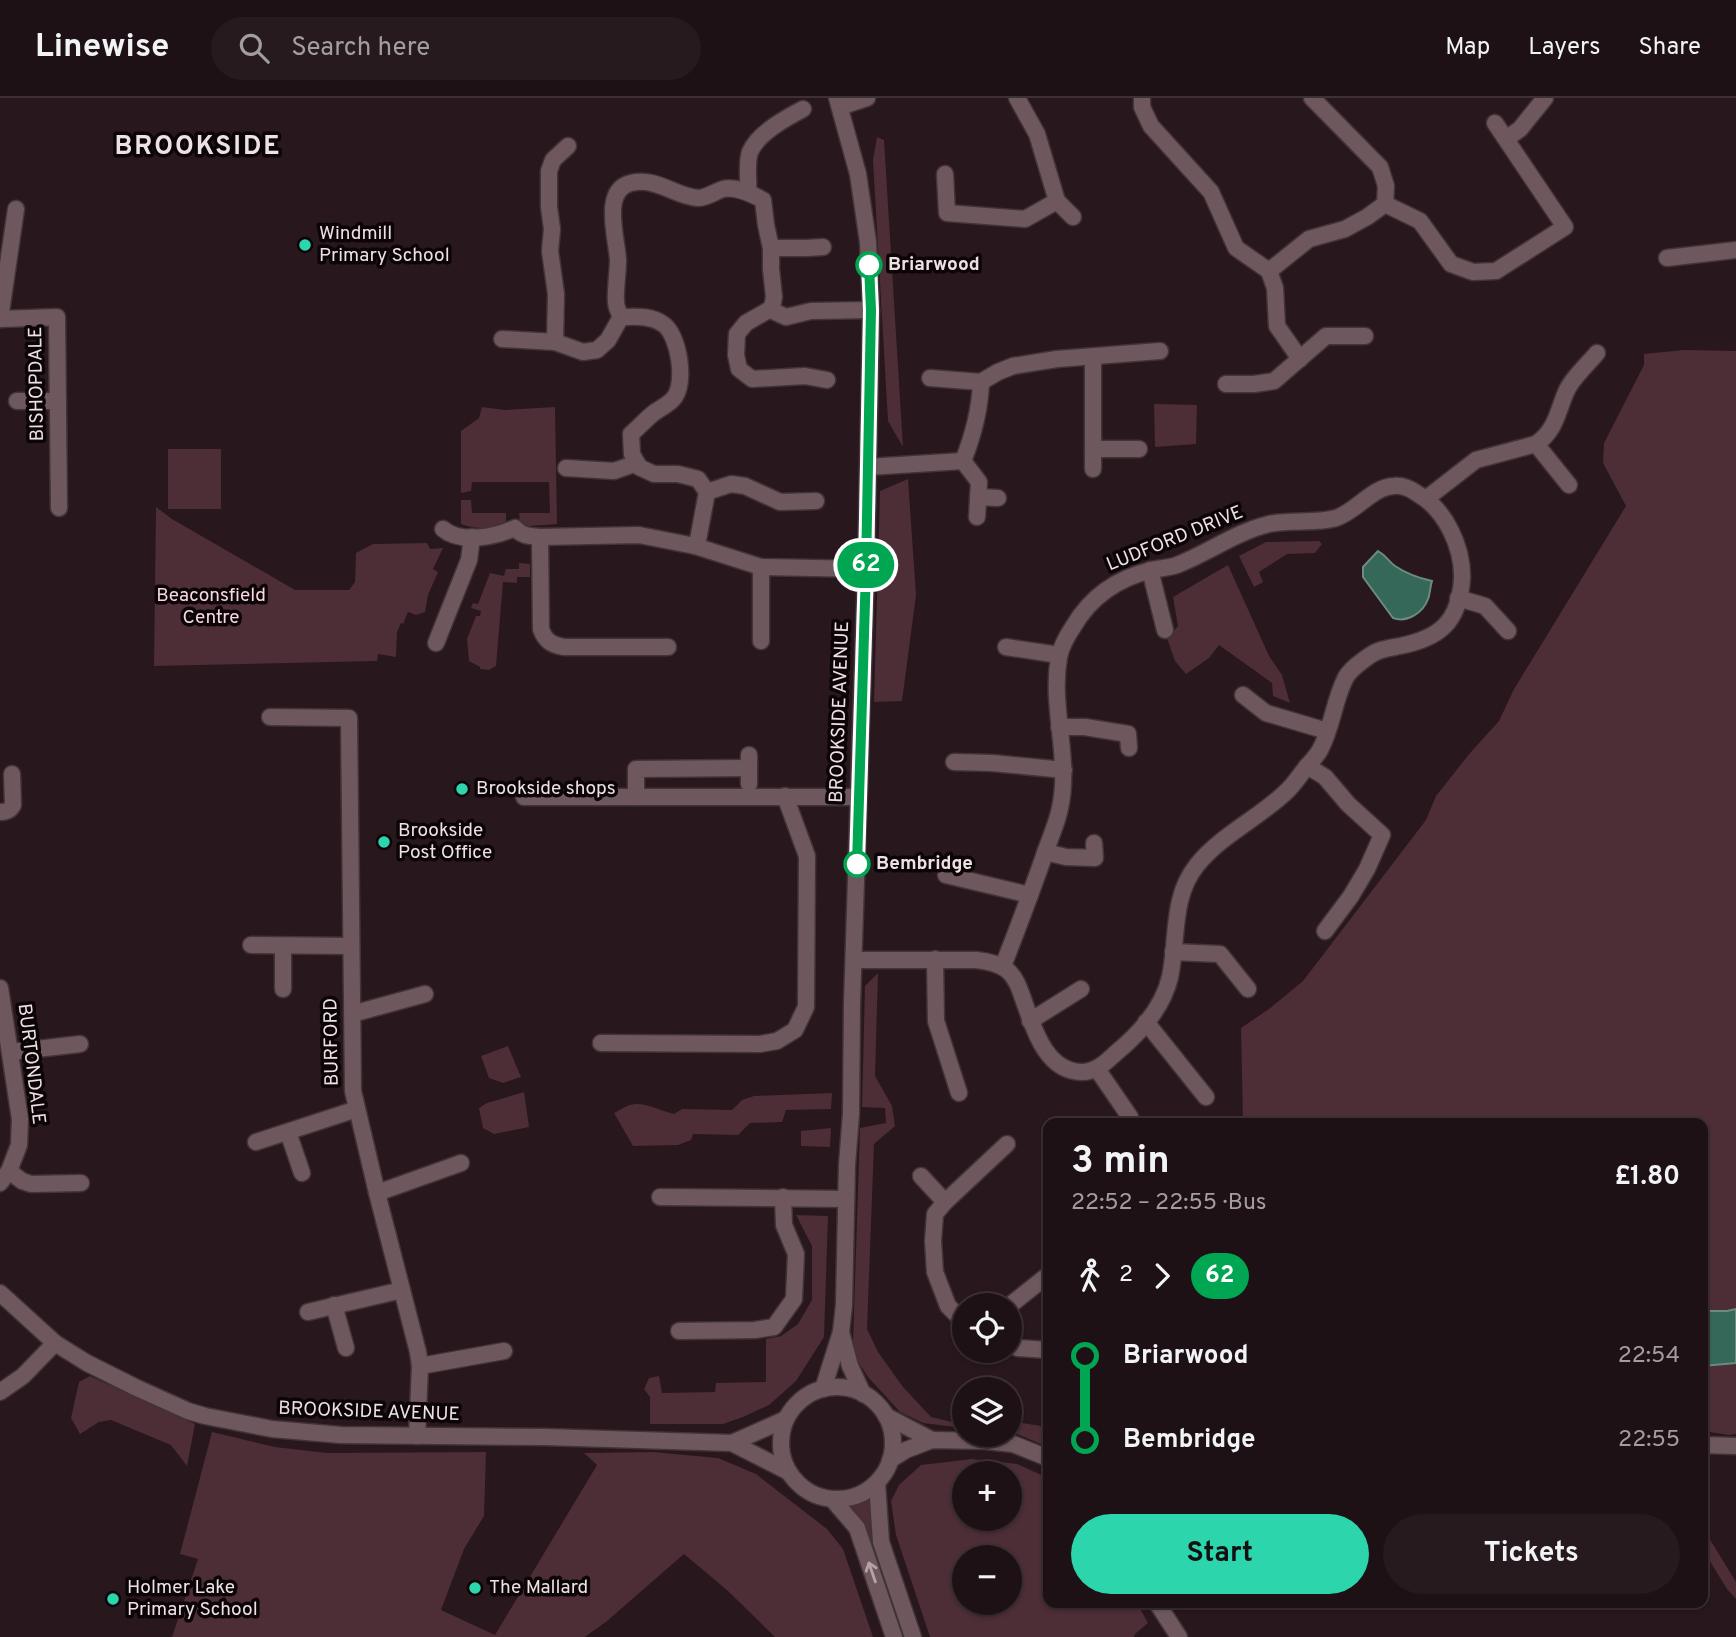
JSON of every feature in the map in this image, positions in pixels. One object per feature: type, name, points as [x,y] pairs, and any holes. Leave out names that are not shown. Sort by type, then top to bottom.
[{"type":"street","points":[[838,102],[867,98]]},
{"type":"street","points":[[1017,98],[1037,134],[1057,201],[1073,217]]},
{"type":"street","points":[[1142,98],[1142,107],[1151,126],[1211,192],[1236,248],[1269,271],[1275,288],[1277,326],[1300,359]]},
{"type":"street","points":[[1506,139],[1520,129],[1545,98]]},
{"type":"street","points":[[1319,100],[1380,167],[1386,186],[1385,204]]},
{"type":"street","name":"BROOKSIDE AVENUE","points":[[823,1389],[841,1332],[844,1305],[871,310],[869,242],[858,174],[838,102]]},
{"type":"street","points":[[748,192],[750,153],[758,139],[803,108]]},
{"type":"street","points":[[1385,204],[1420,221],[1451,264],[1473,272],[1496,271],[1565,227],[1495,123]]},
{"type":"street","points":[[555,342],[556,294],[550,251],[550,171],[553,160],[568,146]]},
{"type":"street","points":[[945,174],[948,230]]},
{"type":"street","points":[[621,317],[615,304],[618,249],[612,219],[617,193],[629,183],[653,182],[688,196],[702,198],[726,188],[748,192],[763,200],[771,247],[775,297],[772,308],[746,323],[737,334],[736,355],[739,369],[752,379],[806,376],[827,380]]},
{"type":"street","points":[[947,213],[1025,219],[1057,201]]},
{"type":"street","points":[[1269,271],[1310,239],[1345,229],[1385,204]]},
{"type":"street","points":[[0,318],[16,209]]},
{"type":"street","points":[[771,247],[823,247]]},
{"type":"street","points":[[1667,258],[1736,250]]},
{"type":"street","points":[[772,308],[786,317],[811,311],[871,310]]},
{"type":"street","name":"BISHOPDALE","points":[[0,318],[57,317],[59,508]]},
{"type":"street","points":[[502,339],[555,342],[583,352],[597,350],[608,340],[621,317]]},
{"type":"street","points":[[621,317],[650,317],[666,325],[675,341],[680,387],[674,399],[653,413],[631,434],[632,453],[639,467],[653,474],[678,474],[698,479],[707,492],[695,546]]},
{"type":"street","points":[[1227,384],[1274,381],[1326,336],[1365,336]]},
{"type":"street","points":[[930,378],[981,383],[1013,366],[1057,359],[1160,351]]},
{"type":"street","points":[[1427,499],[1476,460],[1536,444],[1543,439],[1556,421],[1567,390],[1597,353]]},
{"type":"street","points":[[1093,357],[1093,469]]},
{"type":"street","points":[[963,461],[972,439],[981,397],[981,383]]},
{"type":"street","points":[[17,401],[58,401]]},
{"type":"street","points":[[1536,444],[1569,485]]},
{"type":"street","points":[[1093,449],[1139,449]]},
{"type":"street","points":[[868,467],[963,461]]},
{"type":"street","points":[[963,461],[979,482],[977,517]]},
{"type":"street","points":[[566,468],[614,471],[637,463]]},
{"type":"street","points":[[707,492],[731,484],[745,486],[780,502],[816,501]]},
{"type":"street","name":"LUDFORD DRIVE","points":[[1003,966],[1060,809],[1065,771],[1057,689],[1059,655],[1071,629],[1091,602],[1120,581],[1150,570],[1174,566],[1250,530],[1271,524],[1339,517],[1373,494],[1394,486],[1408,488],[1427,499],[1451,530],[1461,559],[1462,583],[1453,618],[1436,635],[1415,643],[1374,652],[1346,675],[1319,751],[1287,791],[1224,840],[1200,862],[1189,877],[1181,895],[1169,981],[1156,1009],[1133,1039],[1097,1069]]},
{"type":"street","points":[[978,497],[998,498]]},
{"type":"street","points":[[443,529],[457,537],[490,536],[515,528],[525,536],[540,537],[639,535],[695,546],[761,567],[866,569]]},
{"type":"street","points":[[436,643],[469,559],[472,537]]},
{"type":"street","points":[[540,537],[541,629],[547,641],[564,647],[668,647]]},
{"type":"street","points":[[761,567],[761,641]]},
{"type":"street","points":[[1150,570],[1165,630]]},
{"type":"street","points":[[1458,598],[1485,606],[1508,631]]},
{"type":"street","points":[[1004,648],[1059,655]]},
{"type":"street","points":[[1243,695],[1266,713],[1327,732]]},
{"type":"street","name":"BURFORD","points":[[270,717],[349,718],[352,1077],[357,1109],[419,1366],[417,1436]]},
{"type":"street","points":[[1059,727],[1098,729],[1131,736]]},
{"type":"street","points":[[954,762],[1065,771]]},
{"type":"street","points":[[1307,766],[1325,777],[1348,804],[1382,835],[1351,896],[1325,931]]},
{"type":"street","points":[[636,797],[636,769],[749,769]]},
{"type":"street","points":[[0,812],[11,809],[13,805],[12,774]]},
{"type":"street","points":[[601,1043],[760,1044],[777,1041],[795,1030],[806,1007],[807,856],[785,796]]},
{"type":"street","points":[[524,797],[858,797]]},
{"type":"street","points":[[1045,852],[1066,857],[1099,852]]},
{"type":"street","points":[[946,875],[1030,895]]},
{"type":"street","points":[[251,945],[351,946]]},
{"type":"street","points":[[282,989],[283,946]]},
{"type":"street","points":[[1173,952],[1220,954],[1248,989]]},
{"type":"street","points":[[934,959],[936,1021],[959,1093]]},
{"type":"street","points":[[854,960],[976,960],[1003,966],[1015,979],[1030,1021],[1046,1054],[1063,1068],[1081,1072],[1097,1069],[1130,1118]]},
{"type":"street","name":"BURTONDALE","points":[[0,988],[20,1119],[19,1145],[5,1177]]},
{"type":"street","points":[[1030,1021],[1081,989]]},
{"type":"street","points":[[352,1014],[425,994]]},
{"type":"street","points":[[1146,1022],[1206,1097]]},
{"type":"street","points":[[11,1052],[80,1044]]},
{"type":"street","points":[[256,1142],[357,1109]]},
{"type":"street","points":[[288,1132],[302,1173]]},
{"type":"street","points":[[952,1311],[948,1307],[935,1272],[935,1214],[1007,1144]]},
{"type":"street","points":[[377,1193],[461,1163]]},
{"type":"street","points":[[921,1176],[945,1202]]},
{"type":"street","points":[[5,1177],[31,1184],[81,1183]]},
{"type":"street","points":[[660,1197],[846,1199]]},
{"type":"street","points":[[679,1331],[755,1330],[774,1327],[794,1299],[796,1254],[784,1225],[783,1197]]},
{"type":"street","points":[[1022,1296],[1043,1279]]},
{"type":"street","points":[[308,1312],[402,1290]]},
{"type":"street","name":"BROOKSIDE AVENUE","points":[[0,1293],[55,1343],[87,1363],[188,1411],[205,1416],[272,1429],[341,1435],[641,1439],[732,1443],[789,1472]]},
{"type":"street","points":[[334,1305],[346,1348]]},
{"type":"street","name":"BROOKSIDE AVENUE","points":[[841,1332],[850,1366],[863,1394]]},
{"type":"street","points":[[0,1392],[23,1376],[55,1343]]},
{"type":"street","points":[[1022,1348],[1043,1350]]},
{"type":"street","points":[[419,1366],[504,1352]]},
{"type":"street","points":[[847,1388],[863,1394],[879,1406],[891,1430],[893,1446],[885,1473],[864,1493],[849,1498],[833,1500],[816,1496],[800,1486],[789,1472],[782,1455],[781,1437],[786,1419],[801,1400],[823,1389],[847,1388]]},
{"type":"street","points":[[886,1416],[932,1440]]},
{"type":"street","name":"BROOKSIDE AVENUE","points":[[732,1443],[786,1419]]},
{"type":"street","points":[[890,1460],[906,1450],[932,1440],[1013,1444],[1043,1456]]},
{"type":"street","points":[[1708,1445],[1736,1446]]},
{"type":"street","points":[[877,1483],[881,1542],[913,1637]]},
{"type":"street","points":[[833,1500],[857,1528],[894,1637]]},
{"type":"street","points":[[1160,1608],[1179,1637]]},
{"type":"green space","points":[[877,137],[884,140],[903,447],[888,421],[873,160]]},
{"type":"green space","points":[[1684,350],[1736,351],[1736,1434],[1729,1435],[1708,1432],[1708,1118],[1243,1118],[1241,1028],[1303,981],[1426,820],[1436,796],[1499,721],[1514,689],[1626,506],[1603,463],[1604,443],[1644,365],[1644,354]]},
{"type":"green space","points":[[1154,404],[1197,405],[1196,444],[1155,447]]},
{"type":"green space","points":[[482,407],[505,410],[555,407],[557,524],[527,528],[520,523],[519,513],[550,513],[549,482],[472,482],[471,491],[461,493],[461,431],[479,418]]},
{"type":"green space","points":[[168,449],[221,449],[221,509],[168,509]]},
{"type":"green space","points":[[908,479],[916,595],[902,701],[874,702],[880,491]]},
{"type":"green space","points":[[461,500],[471,500],[472,513],[506,513],[506,521],[502,525],[487,528],[461,524]]},
{"type":"green space","name":"Beaconsfield Centre","points":[[156,507],[172,519],[295,590],[349,590],[355,582],[356,553],[373,544],[427,543],[430,549],[443,548],[433,569],[438,572],[428,595],[425,612],[416,615],[408,612],[397,632],[396,657],[378,654],[377,661],[154,666]]},
{"type":"green space","points":[[1319,541],[1322,544],[1315,553],[1287,554],[1259,572],[1263,582],[1254,587],[1239,556],[1266,542]]},
{"type":"green space","points":[[519,563],[530,564],[530,577],[517,577],[517,583],[503,582],[496,666],[489,670],[480,669],[469,661],[467,639],[476,616],[480,616],[481,611],[471,608],[473,603],[478,604],[490,573],[504,576],[506,569],[519,569]]},
{"type":"green space","points":[[1228,565],[1269,656],[1282,675],[1290,703],[1273,696],[1272,683],[1219,645],[1209,658],[1186,674],[1175,661],[1167,638],[1178,626],[1173,597]]},
{"type":"green space","points":[[878,973],[875,1076],[892,1106],[895,1126],[874,1144],[867,1329],[878,1352],[903,1387],[931,1417],[952,1422],[952,1427],[923,1423],[900,1412],[868,1377],[855,1357],[853,1343],[860,1128],[886,1123],[885,1108],[862,1107],[865,986]]},
{"type":"green space","points":[[508,1046],[521,1077],[503,1083],[489,1078],[481,1056]]},
{"type":"green space","points":[[524,1092],[529,1127],[494,1134],[483,1128],[479,1108]]},
{"type":"green space","points":[[832,1093],[831,1109],[786,1110],[782,1122],[750,1123],[738,1135],[693,1134],[691,1140],[678,1145],[633,1146],[614,1113],[635,1104],[674,1114],[682,1109],[732,1110],[742,1100],[754,1096]]},
{"type":"green space","points":[[831,1128],[830,1147],[801,1146],[801,1131]]},
{"type":"green space","points":[[796,1215],[828,1216],[824,1337],[796,1381],[769,1405],[723,1424],[650,1424],[650,1397],[644,1389],[649,1378],[659,1376],[662,1393],[715,1392],[716,1383],[766,1382],[766,1339],[781,1336],[798,1324],[812,1300],[812,1246]]},
{"type":"green space","points":[[90,1376],[195,1424],[187,1466],[171,1445],[111,1420],[99,1422],[80,1434],[71,1418],[79,1382]]},
{"type":"green space","points":[[1022,1423],[1043,1427],[1043,1445],[1022,1436]]},
{"type":"green space","points":[[212,1432],[275,1447],[327,1453],[486,1452],[484,1516],[464,1549],[441,1610],[495,1635],[597,1465],[584,1453],[653,1452],[718,1458],[756,1474],[827,1529],[843,1549],[873,1637],[775,1637],[728,1591],[684,1554],[585,1637],[172,1637],[198,1559],[180,1554]]},
{"type":"green space","points":[[972,1459],[990,1461],[955,1461]]},
{"type":"green space","points":[[952,1461],[952,1531],[1022,1531],[1022,1466],[1043,1476],[1043,1608],[1140,1608],[1148,1623],[1134,1637],[930,1637],[896,1535],[891,1501],[899,1485],[921,1465]]},
{"type":"green space","points":[[870,1496],[874,1534],[908,1637],[900,1637],[847,1506]]},
{"type":"green space","points":[[1708,1536],[1736,1582],[1736,1599],[1708,1558]]},
{"type":"shaded area","points":[[1378,551],[1404,571],[1432,581],[1426,604],[1414,616],[1393,618],[1363,577],[1363,567]]},
{"type":"shaded area","points":[[1736,1309],[1736,1363],[1708,1366],[1708,1311]]},
{"type":"bus line","name":"62","points":[[857,864],[866,569],[871,310],[869,265]]},
{"type":"place","name":"Windmill Primary School","points":[[305,245]]},
{"type":"place","name":"Briarwood","points":[[869,265]]},
{"type":"place","name":"Brookside shops","points":[[462,789]]},
{"type":"place","name":"Brookside Post Office","points":[[384,842]]},
{"type":"place","name":"Bembridge","points":[[857,864]]},
{"type":"place","name":"The Mallard","points":[[475,1588]]},
{"type":"place","name":"Holmer Lake Primary School","points":[[113,1599]]},
{"type":"district","name":"BROOKSIDE","points":[[198,147]]}]
